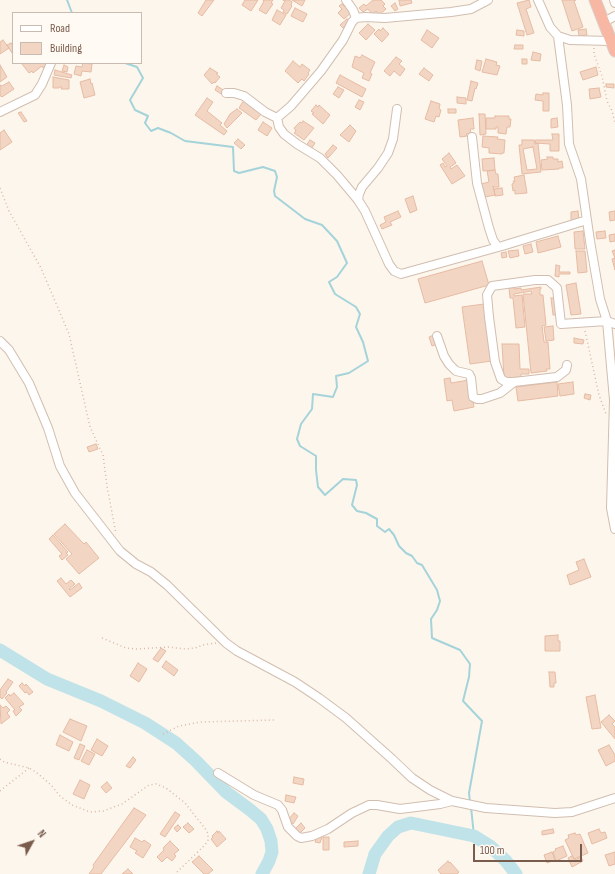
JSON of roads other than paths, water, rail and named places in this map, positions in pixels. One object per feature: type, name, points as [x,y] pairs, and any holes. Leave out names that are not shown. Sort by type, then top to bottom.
[{"type":"highway","points":[[595,0],[613,46]]},
{"type":"street","points":[[346,0],[353,10],[356,18]]},
{"type":"street","points":[[277,118],[291,106],[321,71],[343,40],[352,22],[356,18],[385,18],[450,12],[471,9],[488,0]]},
{"type":"street","points":[[538,0],[550,27],[558,36],[570,40],[595,41],[613,46]]},
{"type":"street","points":[[604,22],[615,16]]},
{"type":"street","points":[[558,36],[567,105],[569,144],[581,179],[596,278],[607,321],[614,400],[611,508],[615,530]]},
{"type":"street","points":[[0,112],[35,95],[42,84],[51,64]]},
{"type":"street","points":[[226,93],[234,93],[244,96],[265,112],[277,118]]},
{"type":"street","points":[[358,200],[362,187],[388,153],[393,138],[397,109]]},
{"type":"street","points":[[277,118],[279,127],[284,134],[320,158],[337,175],[358,200],[365,211],[389,264],[394,271],[402,274],[587,220]]},
{"type":"street","points":[[472,137],[476,183],[493,240],[497,246]]},
{"type":"street","points":[[567,365],[566,370],[557,377],[514,382],[506,382],[501,379],[495,362],[487,295],[492,286],[535,280],[548,280],[557,288],[561,324],[584,324],[607,321],[615,324]]},
{"type":"street","points":[[437,336],[444,356],[449,364],[456,371],[469,374],[474,396],[477,399],[482,399],[500,393],[514,382]]},
{"type":"street","points":[[0,340],[9,350],[28,383],[48,428],[60,466],[75,493],[120,551],[167,585],[226,643],[237,651],[295,682],[319,698],[351,722],[392,758],[412,778],[430,790],[455,802],[486,808],[536,812],[566,812],[578,810],[615,798]]},
{"type":"street","points":[[218,773],[254,795],[278,805],[282,810],[288,827],[296,836],[301,838],[312,836],[328,829],[352,813],[369,805],[400,809],[455,802]]},
{"type":"waterway","points":[[67,0],[72,12]]},
{"type":"waterway","points":[[128,64],[137,67],[143,78],[130,100],[135,110],[148,116],[145,123],[151,131],[158,128],[185,141],[233,147],[234,171],[239,173],[263,167],[275,171],[277,177],[274,191],[275,196],[305,219],[322,225],[337,241],[347,263],[337,277],[329,282],[335,294],[356,307],[360,314],[356,327],[363,342],[368,361],[349,373],[336,376],[337,387],[333,397],[313,394],[312,409],[301,424],[297,439],[300,446],[316,456],[318,487],[325,495],[343,479],[356,480],[357,485],[352,505],[357,511],[366,513],[377,519],[377,526],[385,532],[389,529],[394,535],[399,546],[406,553],[412,556],[417,563],[422,565],[437,590],[440,601],[437,610],[431,619],[432,638],[460,650],[470,664],[469,677],[463,701],[482,721],[469,793],[470,802]]},
{"type":"waterway","points":[[0,650],[47,679],[101,701],[145,723],[176,743],[226,792],[261,819],[267,829],[271,841],[272,852],[262,874]]},
{"type":"waterway","points":[[471,807],[474,836]]},
{"type":"waterway","points":[[369,874],[375,854],[388,836],[398,827],[411,823],[474,836],[490,846],[506,861],[516,874]]}]
